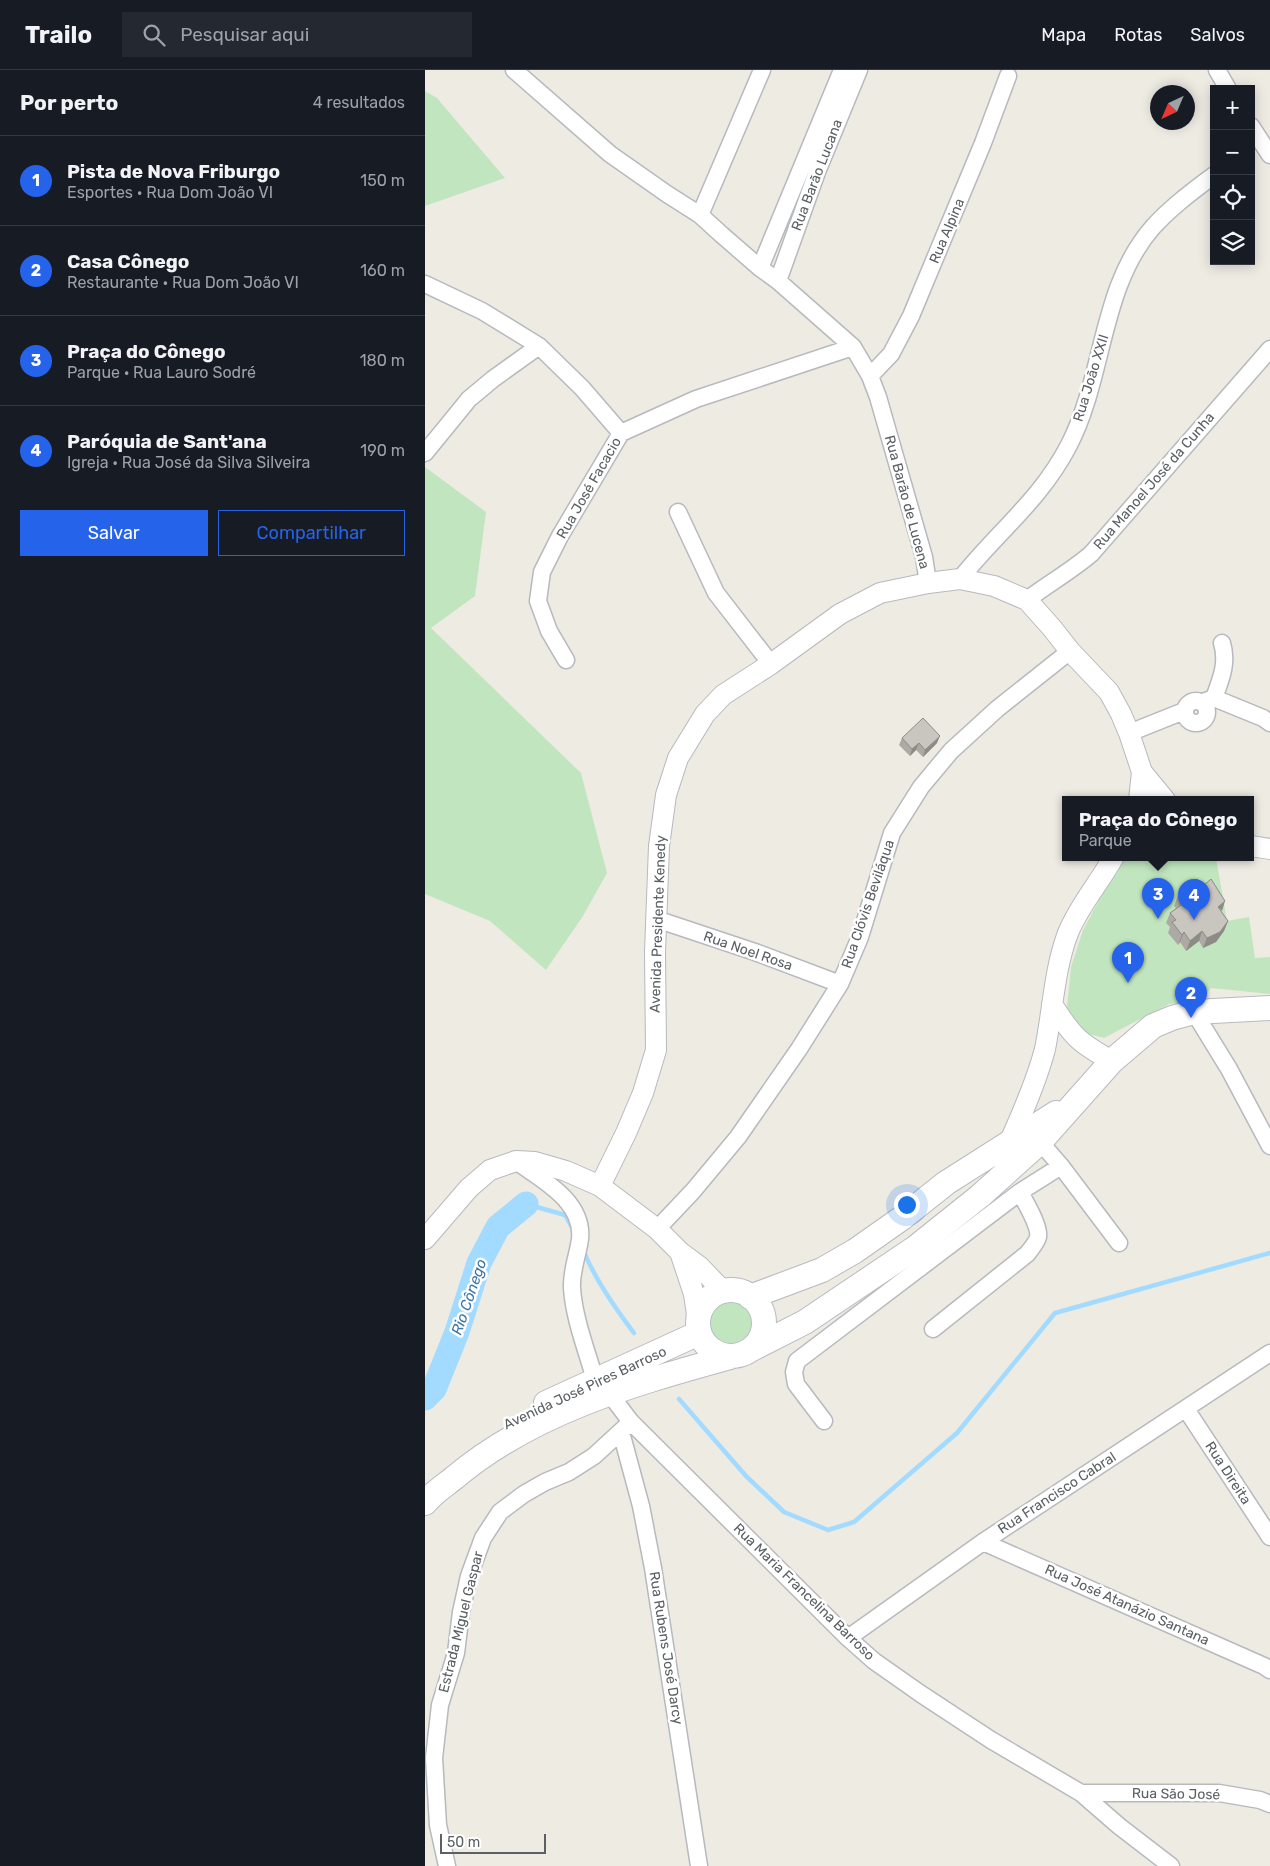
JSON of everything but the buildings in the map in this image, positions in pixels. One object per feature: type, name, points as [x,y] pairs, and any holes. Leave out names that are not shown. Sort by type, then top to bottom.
[{"type":"main road","points":[[750,1297],[822,1270],[855,1251],[902,1218],[946,1183],[1009,1141],[1075,1101],[1112,1061],[1153,1026],[1194,1012],[1270,1008]]},
{"type":"main road","name":"Avenida José Pires Barroso","points":[[425,1483],[471,1444],[511,1420],[602,1387],[634,1384],[741,1353],[805,1322],[915,1248],[980,1196],[1040,1142],[1075,1101]]},
{"type":"main road","points":[[723,1291],[737,1291],[750,1297],[755,1301],[762,1313],[764,1326],[760,1339],[741,1353],[713,1352],[705,1344],[699,1327],[699,1314],[705,1302],[723,1291]]},
{"type":"main road","name":"Avenida José Pires Barroso","points":[[425,1502],[477,1458],[681,1343],[699,1327]]},
{"type":"street","name":"Rua Barão de Lucena","points":[[514,70],[610,154],[667,194],[700,214],[759,268],[778,281],[853,347],[870,376],[879,397],[909,500],[924,557],[928,583],[960,579],[993,586],[1027,600],[1070,651],[1109,692],[1121,714],[1143,772]]},
{"type":"street","points":[[700,214],[762,70]]},
{"type":"street","name":"Rua Barão Lucana","points":[[759,268],[842,70]]},
{"type":"street","name":"Rua Barão Lucana","points":[[778,281],[814,180],[859,70]]},
{"type":"street","points":[[1217,70],[1226,85]]},
{"type":"street","name":"Rua Alpina","points":[[870,376],[891,354],[911,316],[983,143],[1008,76]]},
{"type":"street","points":[[1253,130],[1261,149]]},
{"type":"street","name":"Rua João XXII","points":[[960,579],[977,558],[1037,495],[1071,442],[1087,400],[1115,296],[1122,276],[1136,250],[1153,228],[1174,206],[1210,178]]},
{"type":"street","points":[[425,284],[482,311],[539,346],[582,388],[621,433]]},
{"type":"street","points":[[425,453],[469,399],[539,346]]},
{"type":"street","name":"Rua José Facacio","points":[[565,660],[549,631],[538,601],[542,572],[560,536],[621,433],[696,400],[853,347]]},
{"type":"street","name":"Rua Manoel José da Cunha","points":[[1027,600],[1046,585],[1076,567],[1091,554],[1270,349]]},
{"type":"street","points":[[678,512],[716,593],[771,664]]},
{"type":"street","name":"Avenida Presidente Kenedy","points":[[600,1186],[643,1093],[655,1050],[656,919],[659,846],[666,795],[678,758],[705,714],[723,695],[771,664],[840,614],[880,593],[928,583]]},
{"type":"street","points":[[1129,733],[1184,711],[1186,718],[1193,723],[1201,722],[1206,717],[1209,700],[1225,666],[1225,654],[1222,643]]},
{"type":"street","name":"Rua Clóvis Beviláqua","points":[[657,1229],[693,1191],[738,1136],[799,1049],[840,984],[860,937],[892,833],[921,787],[951,751],[997,709],[1070,651]]},
{"type":"street","points":[[1209,700],[1263,718],[1270,723]]},
{"type":"street","points":[[1140,796],[1143,772]]},
{"type":"street","points":[[1143,772],[1162,796]]},
{"type":"street","points":[[1254,846],[1270,849]]},
{"type":"street","points":[[1009,1141],[1024,1110],[1044,1050],[1059,964],[1069,932],[1086,899],[1111,861]]},
{"type":"street","name":"Rua Noel Rosa","points":[[656,919],[755,952],[840,984]]},
{"type":"street","points":[[1052,1004],[1066,1027],[1077,1040],[1112,1061]]},
{"type":"street","points":[[1194,1012],[1229,1068],[1270,1146]]},
{"type":"street","points":[[1040,1142],[1061,1166],[1119,1243]]},
{"type":"street","points":[[516,1161],[570,1203],[577,1215],[580,1226],[580,1239],[573,1271],[572,1287],[581,1330],[602,1387]]},
{"type":"street","points":[[425,1239],[469,1188],[490,1170],[516,1161],[535,1162],[567,1171],[600,1186],[657,1229],[680,1252],[699,1266],[723,1291]]},
{"type":"street","points":[[824,1421],[796,1384],[794,1372],[797,1360],[1020,1192],[1061,1166]]},
{"type":"street","points":[[933,1329],[1027,1254],[1033,1245],[1038,1237],[1037,1227],[1020,1192]]},
{"type":"street","points":[[680,1252],[694,1294],[699,1327]]},
{"type":"street","name":"Rua Francisco Cabral","points":[[848,1638],[983,1542],[1270,1353]]},
{"type":"street","name":"Rua Maria Francelina Barroso","points":[[602,1387],[626,1427],[874,1661],[991,1740],[1081,1793],[1119,1826],[1171,1866]]},
{"type":"street","name":"Rua Direita","points":[[1186,1409],[1270,1537]]},
{"type":"street","name":"Estrada Miguel Gaspar","points":[[447,1866],[438,1825],[434,1758],[440,1705],[456,1653],[461,1612],[469,1576],[483,1538],[500,1512],[524,1494],[545,1482],[569,1472],[594,1456],[626,1427]]},
{"type":"street","name":"Rua Rubens José Darcy","points":[[626,1427],[653,1568],[699,1866]]},
{"type":"street","name":"Rua José Atanázio Santana","points":[[983,1542],[1268,1665]]},
{"type":"street","name":"Rua São José","points":[[1081,1793],[1219,1793],[1260,1800],[1270,1804]]},
{"type":"green space","points":[[425,91],[437,98],[505,178],[425,206]]},
{"type":"green space","points":[[425,467],[486,512],[475,596],[431,628],[581,773],[607,873],[583,916],[546,970],[490,921],[425,894]]},
{"type":"green space","points":[[1120,861],[1217,861],[1227,921],[1249,917],[1255,958],[1270,957],[1270,994],[1211,988],[1200,1001],[1169,1004],[1104,1038],[1085,1033],[1067,1008],[1071,967],[1083,930]]},
{"type":"green space","points":[[735,1301],[747,1307],[752,1314],[752,1332],[747,1339],[740,1344],[727,1345],[719,1342],[712,1335],[709,1319],[712,1311],[719,1304]]},
{"type":"waterway","points":[[526,1204],[565,1215],[574,1231]]},
{"type":"waterway","name":"Rio Cônego","points":[[425,1398],[434,1389],[457,1332],[479,1263],[498,1227],[526,1204]]},
{"type":"waterway","points":[[584,1252],[606,1294],[634,1333]]},
{"type":"waterway","points":[[679,1399],[746,1476],[784,1512],[828,1530],[854,1522],[957,1433],[1055,1313],[1270,1253]]},
{"type":"place","name":"Praça do Cônego","points":[[1158,919]]},
{"type":"place","name":"Paróquia de Sant'ana","points":[[1194,920]]},
{"type":"place","name":"Pista de Nova Friburgo","points":[[1128,983]]},
{"type":"place","name":"Casa Cônego","points":[[1191,1018]]}]
